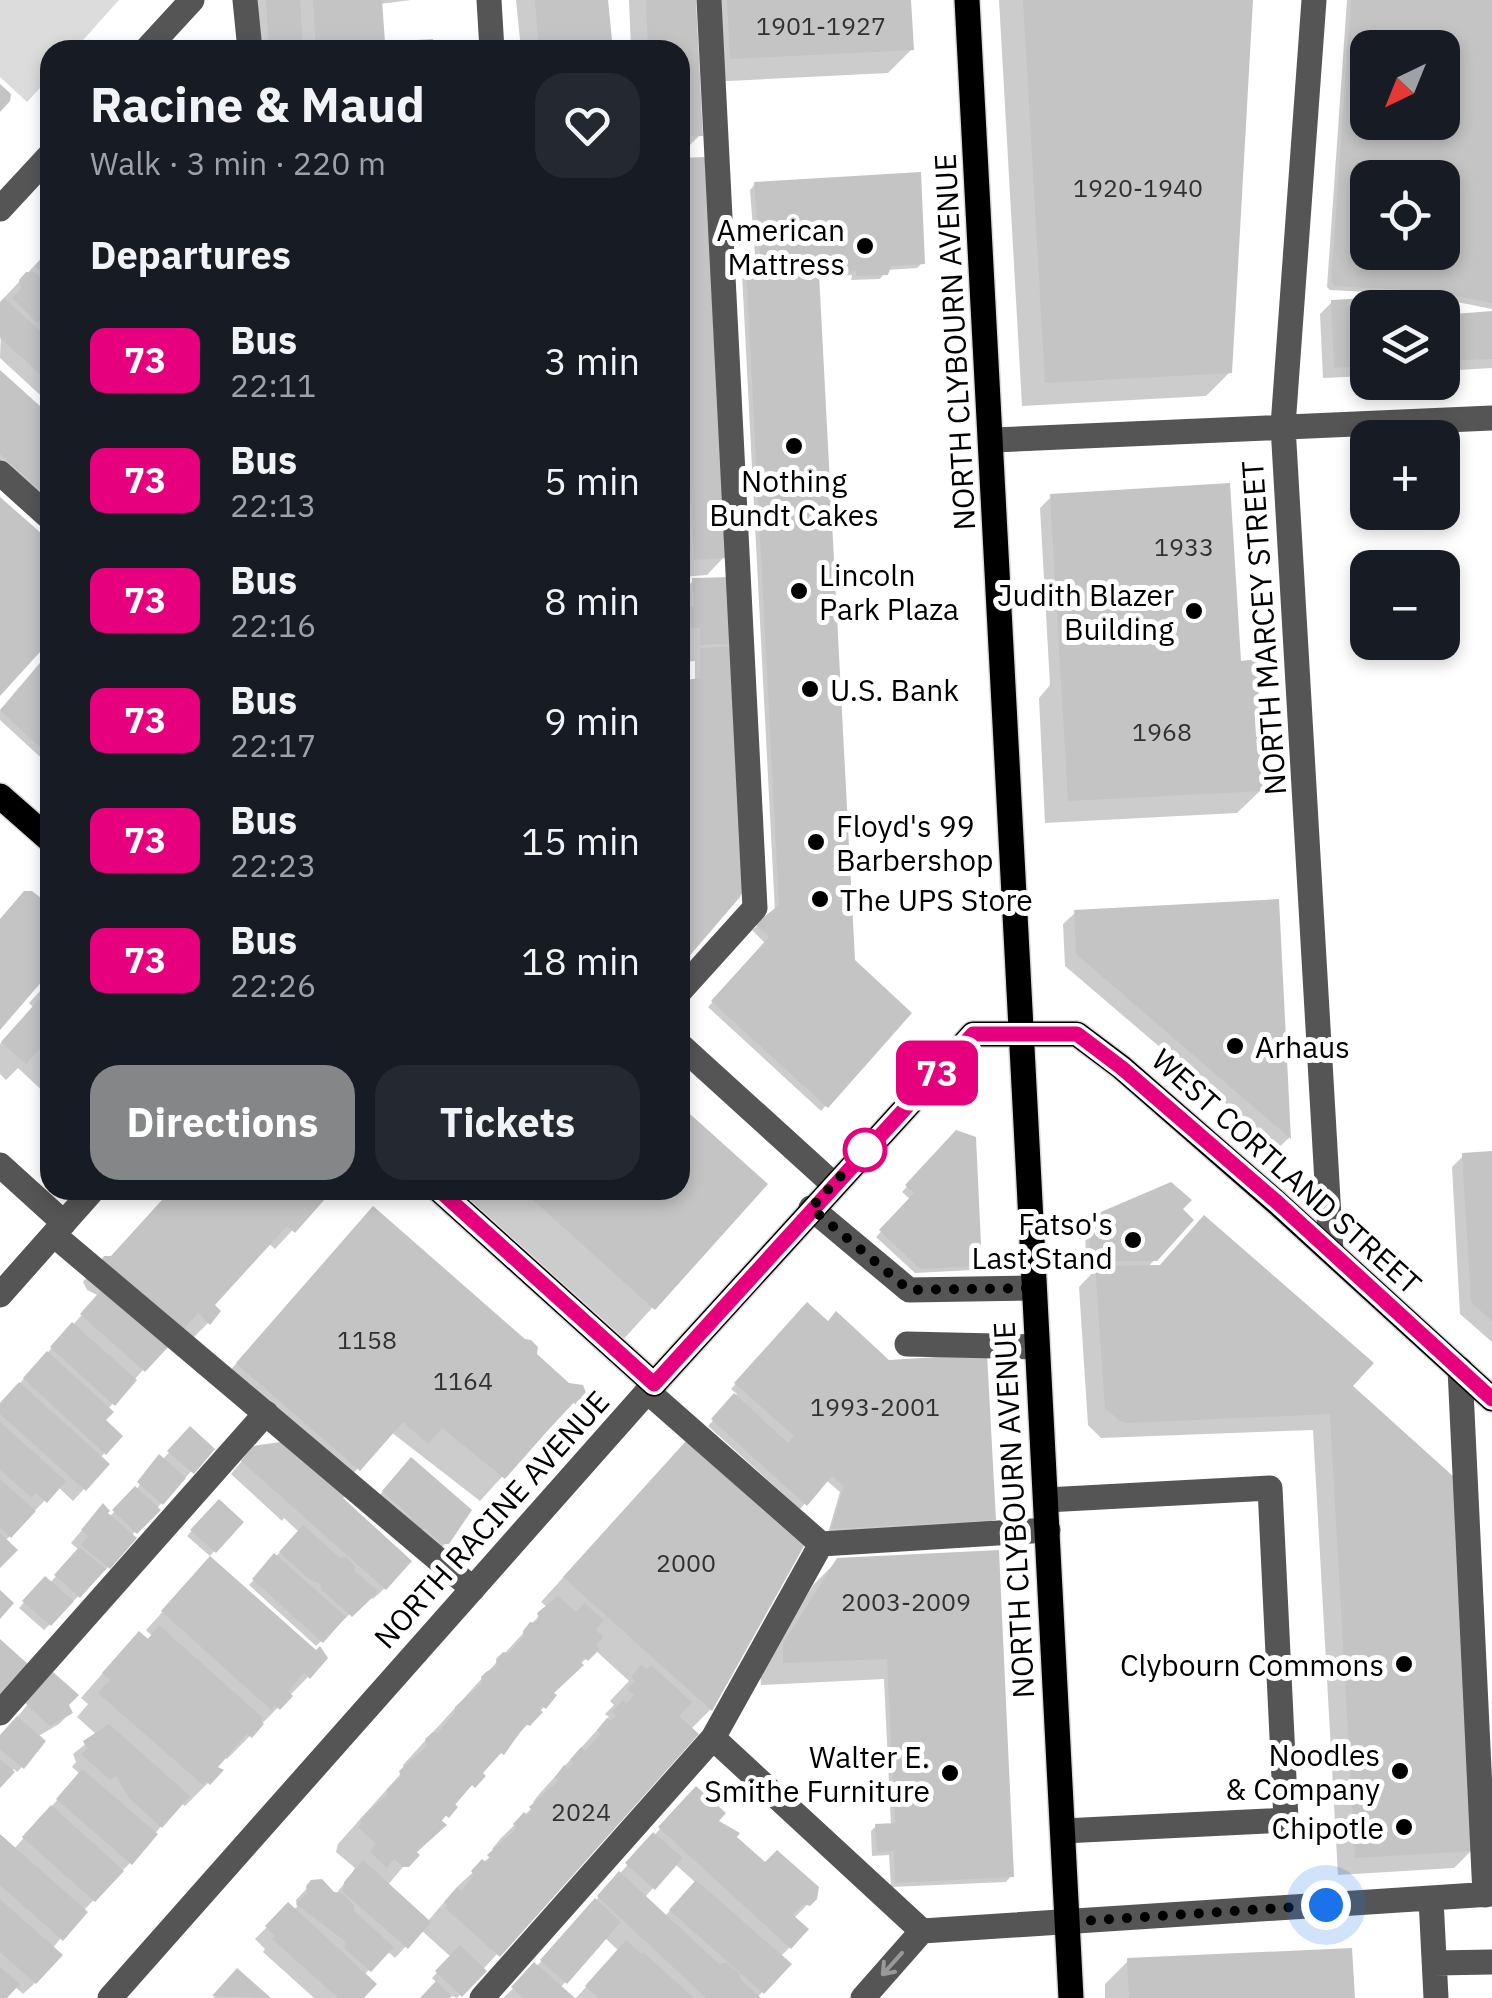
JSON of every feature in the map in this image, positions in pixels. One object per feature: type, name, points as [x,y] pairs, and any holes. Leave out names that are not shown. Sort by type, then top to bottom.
[{"type":"main road","name":"NORTH CLYBOURN AVENUE","points":[[966,0],[993,440],[1071,1998]]},
{"type":"main road","points":[[0,796],[40,831]]},
{"type":"main road","name":"WEST CORTLAND STREET","points":[[1020,1033],[1077,1034],[1122,1068],[1492,1400]]},
{"type":"main road","name":"NORTH RACINE AVENUE","points":[[650,1387],[973,1034],[1020,1033]]},
{"type":"main road","points":[[449,1200],[650,1387]]},
{"type":"street","points":[[155,40],[192,0]]},
{"type":"street","points":[[245,0],[249,40]]},
{"type":"street","points":[[489,0],[491,40]]},
{"type":"street","points":[[690,980],[755,908],[709,0]]},
{"type":"street","name":"NORTH MARCEY STREET","points":[[1314,0],[1283,426],[1331,1252]]},
{"type":"street","points":[[0,209],[40,166]]},
{"type":"street","points":[[993,440],[1492,418]]},
{"type":"street","points":[[0,474],[40,509]]},
{"type":"street","points":[[690,1054],[833,1184]]},
{"type":"street","points":[[0,1165],[59,1229],[266,1413],[473,1589]]},
{"type":"street","points":[[0,1295],[84,1200]]},
{"type":"street","points":[[811,1208],[909,1290],[1034,1288]]},
{"type":"street","points":[[907,1344],[1038,1347]]},
{"type":"street","points":[[862,1998],[922,1931],[1488,1894],[1460,1370]]},
{"type":"street","points":[[650,1387],[821,1544],[1048,1530]]},
{"type":"street","name":"NORTH RACINE AVENUE","points":[[110,1998],[650,1387]]},
{"type":"street","points":[[0,1712],[266,1413]]},
{"type":"street","points":[[1046,1500],[1270,1488],[1286,1820],[1063,1831]]},
{"type":"street","points":[[482,1998],[713,1738],[821,1544]]},
{"type":"street","points":[[713,1738],[922,1931]]},
{"type":"street","points":[[1431,1899],[1436,1998]]},
{"type":"street","points":[[1435,1964],[1492,1962]]},
{"type":"shaded area","points":[[0,0],[119,0],[83,40],[40,40],[40,88],[27,102],[0,77]]},
{"type":"building","points":[[266,0],[300,0],[302,40],[268,40]]},
{"type":"building","points":[[313,0],[382,0],[385,40],[315,40]]},
{"type":"building","points":[[535,0],[608,0],[612,40],[538,40]]},
{"type":"building","points":[[646,0],[696,0],[703,136],[690,137],[690,40],[648,40]]},
{"type":"building","points":[[727,0],[911,0],[914,50],[730,59]]},
{"type":"building","points":[[1023,0],[1253,0],[1232,373],[1045,383]]},
{"type":"building","points":[[1351,0],[1492,0],[1492,303],[1460,297],[1460,290],[1335,286],[1331,281]]},
{"type":"building","points":[[0,84],[11,94],[0,112]]},
{"type":"building","points":[[705,157],[727,558],[694,560],[690,483],[690,158]]},
{"type":"building","name":"Lincoln Park Plaza","points":[[921,172],[925,264],[891,266],[888,275],[856,276],[856,271],[819,274],[855,960],[912,1013],[828,1108],[711,1001],[769,937],[755,924],[779,905],[746,266],[761,265],[754,182]]},
{"type":"building","points":[[26,272],[35,272],[40,277],[40,321],[36,322],[12,298],[21,288],[19,280]]},
{"type":"building","points":[[4,298],[40,331],[40,374],[0,338],[0,302]]},
{"type":"building","points":[[1350,299],[1350,367],[1334,368],[1331,300]]},
{"type":"building","points":[[1492,311],[1492,359],[1460,360],[1460,314]]},
{"type":"building","points":[[0,370],[40,406],[40,490],[0,454]]},
{"type":"building","points":[[1230,483],[1241,661],[1257,659],[1263,791],[1068,801],[1050,494]]},
{"type":"building","points":[[0,497],[40,532],[40,652],[0,696]]},
{"type":"building","points":[[732,577],[735,644],[700,645],[700,628],[690,628],[690,607],[694,607],[692,578]]},
{"type":"building","points":[[734,646],[749,890],[742,890],[690,955],[690,679],[700,678],[700,648]]},
{"type":"building","points":[[40,663],[40,748],[0,710]]},
{"type":"building","points":[[24,891],[40,897],[40,984],[0,1030],[0,919]]},
{"type":"building","name":"Arhaus","points":[[1279,899],[1291,1139],[1076,954],[1074,910]]},
{"type":"building","points":[[40,998],[40,1048],[26,1064],[1,1042]]},
{"type":"building","points":[[690,1114],[768,1184],[655,1310],[533,1200],[690,1200]]},
{"type":"building","points":[[956,1130],[976,1137],[982,1266],[920,1269],[879,1230],[914,1193],[905,1185]]},
{"type":"building","points":[[1492,1151],[1492,1321],[1471,1302],[1462,1153]]},
{"type":"building","name":"Fatso's Last Stand","points":[[1171,1182],[1192,1200],[1183,1209],[1194,1220],[1157,1261],[1090,1261],[1089,1217]]},
{"type":"building","points":[[162,1200],[324,1200],[295,1233],[287,1226],[215,1305],[221,1311],[210,1325],[198,1313],[178,1335],[99,1263],[104,1256],[111,1256]]},
{"type":"building","points":[[373,1206],[525,1339],[531,1340],[538,1347],[537,1354],[569,1383],[583,1385],[584,1399],[576,1405],[573,1402],[505,1479],[442,1428],[428,1444],[403,1422],[360,1471],[236,1363]]},
{"type":"building","name":"Clybourn Commons","points":[[1204,1215],[1374,1363],[1353,1386],[1454,1477],[1474,1851],[1355,1858],[1330,1414],[1127,1423],[1105,1408],[1095,1266],[1160,1265]]},
{"type":"building","points":[[103,1288],[169,1346],[145,1372],[80,1314]]},
{"type":"building","points":[[807,1302],[828,1321],[836,1311],[889,1360],[987,1354],[996,1520],[831,1529],[844,1486],[832,1476],[807,1506],[711,1419],[734,1393],[788,1443],[794,1436],[734,1383]]},
{"type":"building","points":[[72,1322],[137,1380],[115,1406],[50,1347]]},
{"type":"building","points":[[47,1351],[114,1412],[106,1420],[123,1436],[106,1455],[23,1378]]},
{"type":"building","points":[[19,1382],[110,1464],[86,1491],[0,1414],[0,1403]]},
{"type":"building","points":[[0,1422],[66,1481],[47,1503],[36,1493],[32,1498],[0,1470]]},
{"type":"building","points":[[190,1426],[215,1449],[194,1474],[167,1451]]},
{"type":"building","points":[[287,1441],[347,1494],[343,1498],[412,1561],[386,1590],[241,1461],[253,1446]]},
{"type":"building","points":[[686,1441],[804,1546],[712,1711],[563,1577]]},
{"type":"building","points":[[159,1454],[186,1478],[163,1505],[137,1482]]},
{"type":"building","points":[[411,1457],[472,1510],[449,1544],[442,1544],[425,1528],[418,1532],[411,1525],[411,1517],[382,1491]]},
{"type":"building","points":[[0,1479],[36,1511],[11,1538],[0,1528]]},
{"type":"building","points":[[135,1486],[161,1510],[137,1534],[112,1510]]},
{"type":"building","points":[[219,1499],[244,1522],[216,1553],[190,1530]]},
{"type":"building","points":[[103,1503],[108,1513],[137,1538],[110,1569],[81,1545],[88,1536],[81,1530]]},
{"type":"building","points":[[303,1525],[340,1558],[346,1557],[355,1566],[354,1571],[377,1590],[352,1617],[320,1584],[279,1552]]},
{"type":"building","points":[[0,1533],[18,1550],[0,1568]]},
{"type":"building","points":[[79,1547],[106,1569],[80,1598],[54,1575]]},
{"type":"building","points":[[999,1550],[1014,1877],[895,1883],[894,1851],[877,1852],[875,1824],[895,1823],[887,1659],[783,1663],[783,1644],[837,1558]]},
{"type":"building","points":[[274,1553],[346,1617],[323,1643],[252,1579]]},
{"type":"building","points":[[210,1556],[316,1650],[320,1646],[328,1658],[310,1679],[304,1673],[288,1691],[293,1696],[280,1710],[275,1705],[271,1710],[161,1611]]},
{"type":"building","points":[[45,1576],[74,1601],[51,1626],[22,1601]]},
{"type":"building","points":[[0,1590],[14,1603],[0,1619]]},
{"type":"building","points":[[558,1596],[576,1612],[584,1603],[604,1620],[596,1630],[603,1637],[596,1646],[600,1649],[588,1661],[584,1658],[580,1662],[584,1665],[554,1693],[557,1695],[546,1709],[539,1709],[543,1712],[530,1726],[526,1724],[504,1755],[501,1753],[483,1773],[486,1776],[455,1804],[458,1807],[449,1818],[445,1815],[441,1820],[447,1825],[417,1852],[420,1855],[409,1867],[394,1859],[387,1868],[370,1852],[376,1844],[358,1827],[360,1819],[387,1795],[387,1789],[401,1777],[399,1771],[427,1746],[425,1739],[433,1732],[438,1733],[455,1707],[482,1683],[481,1677],[497,1666],[496,1659],[503,1652],[508,1653],[524,1636],[530,1622],[539,1618],[537,1613]]},
{"type":"building","points":[[159,1625],[263,1718],[264,1724],[252,1738],[247,1734],[218,1767],[224,1770],[210,1785],[206,1781],[203,1785],[98,1693],[110,1680],[102,1673],[139,1631],[148,1639]]},
{"type":"building","points":[[0,1639],[29,1665],[0,1695]]},
{"type":"building","points":[[641,1665],[646,1669],[651,1665],[692,1702],[679,1716],[699,1734],[500,1957],[445,1908],[448,1906],[444,1902],[457,1887],[461,1891],[474,1875],[471,1871],[482,1859],[486,1862],[490,1858],[487,1855],[517,1828],[513,1824],[524,1812],[527,1815],[532,1810],[529,1807],[558,1781],[555,1777],[564,1765],[568,1770],[573,1763],[570,1760],[581,1747],[585,1751],[601,1733],[597,1730],[607,1718],[610,1721],[616,1716],[612,1712],[634,1695],[627,1690]]},
{"type":"building","points":[[53,1672],[79,1695],[69,1705],[73,1713],[50,1726],[25,1703]]},
{"type":"building","points":[[17,1716],[46,1741],[24,1769],[0,1749],[0,1735]]},
{"type":"building","points":[[109,1724],[190,1796],[162,1828],[129,1798],[116,1776],[110,1780],[81,1754],[87,1749],[83,1741]]},
{"type":"building","points":[[0,1759],[15,1772],[0,1788]]},
{"type":"building","points":[[82,1769],[158,1834],[132,1865],[56,1799]]},
{"type":"building","points":[[696,1786],[726,1813],[719,1821],[740,1833],[737,1837],[765,1862],[777,1850],[819,1887],[817,1899],[810,1906],[804,1904],[793,1915],[809,1929],[791,1949],[658,1827]]},
{"type":"building","points":[[51,1805],[124,1871],[95,1902],[22,1837]]},
{"type":"building","points":[[653,1832],[683,1858],[655,1890],[625,1863]]},
{"type":"building","points":[[0,1834],[88,1912],[63,1941],[0,1885]]},
{"type":"building","points":[[363,1860],[431,1922],[408,1949],[343,1892],[344,1882]]},
{"type":"building","points":[[619,1871],[719,1964],[727,1963],[740,1974],[740,1979],[761,1998],[706,1998],[597,1896]]},
{"type":"building","points":[[322,1879],[334,1892],[342,1893],[354,1905],[354,1911],[394,1947],[371,1972],[344,1948],[346,1942],[296,1904],[307,1893],[306,1886],[311,1880]]},
{"type":"building","points":[[696,1880],[792,1964],[764,1994],[669,1910]]},
{"type":"building","points":[[595,1898],[621,1922],[567,1984],[540,1960]]},
{"type":"building","points":[[0,1899],[63,1955],[36,1984],[0,1952]]},
{"type":"building","points":[[288,1902],[377,1984],[364,1998],[338,1998],[272,1939],[275,1936],[265,1926]]},
{"type":"building","points":[[626,1940],[694,1998],[598,1998],[585,1986]]},
{"type":"building","points":[[460,1945],[487,1971],[462,1997],[435,1971]]},
{"type":"building","points":[[1352,1948],[1355,1998],[1129,1998],[1127,1958]]},
{"type":"building","points":[[534,1962],[575,1998],[524,1998],[511,1987]]},
{"type":"building","points":[[0,1967],[20,1984],[7,1998],[0,1998]]},
{"type":"building","points":[[237,1968],[271,1998],[212,1996]]},
{"type":"building","points":[[436,1981],[452,1996],[420,1998]]},
{"type":"bus line","name":"73","points":[[450,1200],[654,1384],[973,1034],[1077,1034],[1278,1203],[1492,1399]]},
{"type":"place","name":"American Mattress","points":[[865,246]]},
{"type":"place","name":"Nothing Bundt Cakes","points":[[794,446]]},
{"type":"place","name":"Lincoln Park Plaza","points":[[799,591]]},
{"type":"place","name":"Judith Blazer Building","points":[[1194,611]]},
{"type":"place","name":"U.S. Bank","points":[[810,689]]},
{"type":"place","name":"Floyd's 99 Barbershop","points":[[816,842]]},
{"type":"place","name":"The UPS Store","points":[[820,899]]},
{"type":"place","name":"Arhaus","points":[[1235,1046]]},
{"type":"place","name":"Fatso's Last Stand","points":[[1133,1240]]},
{"type":"place","name":"Clybourn Commons","points":[[1404,1664]]},
{"type":"place","name":"Noodles & Company","points":[[1400,1771]]},
{"type":"place","name":"Walter E. Smithe Furniture","points":[[950,1773]]},
{"type":"place","name":"Chipotle","points":[[1404,1827]]},
{"type":"route","points":[[865,1150],[811,1208],[849,1242],[909,1290],[1034,1288],[1068,1922],[1326,1905]]}]
